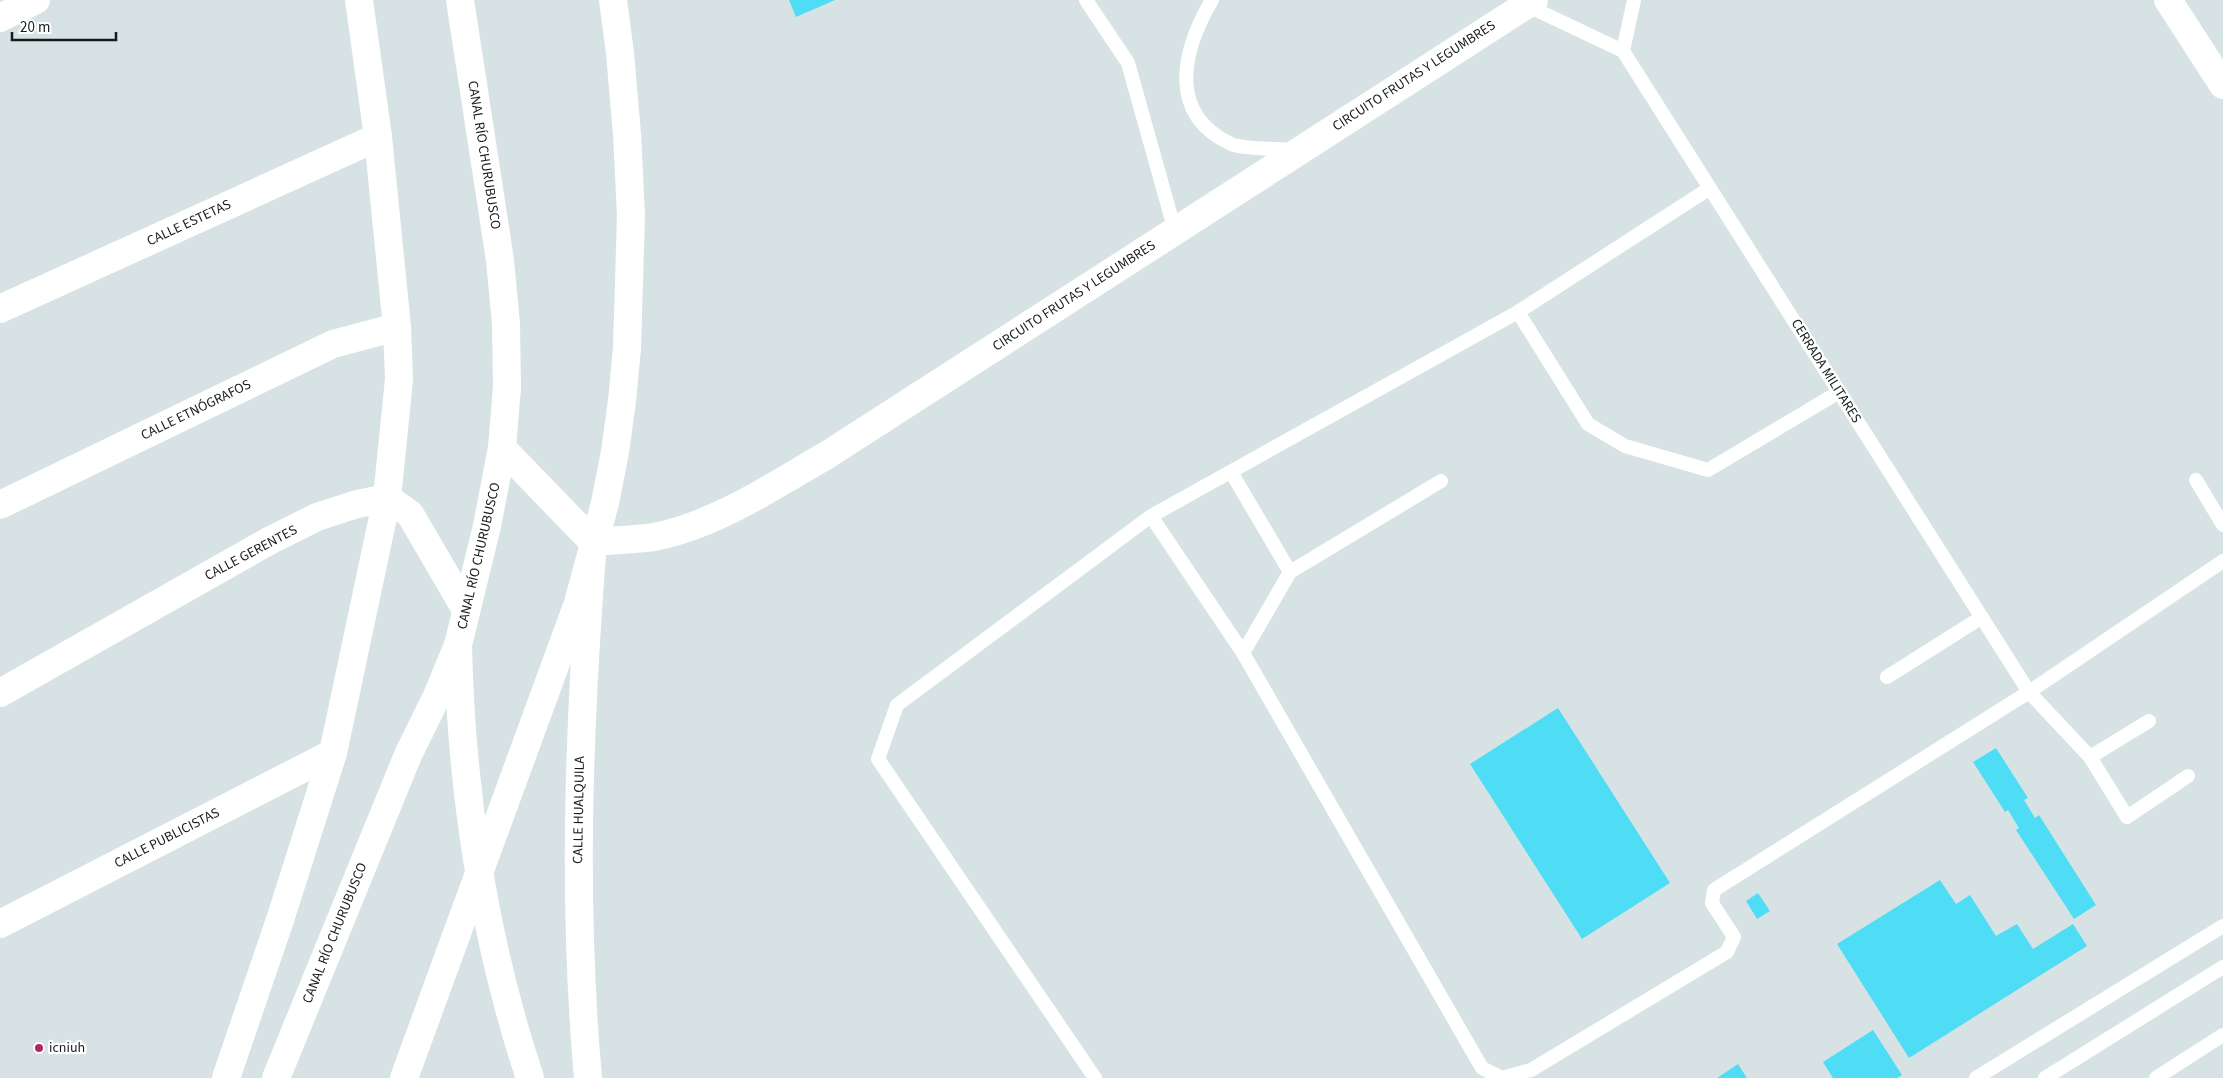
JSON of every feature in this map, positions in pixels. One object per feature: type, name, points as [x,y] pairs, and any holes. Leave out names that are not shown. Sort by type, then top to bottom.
[{"type":"street","points":[[0,18],[36,0]]},
{"type":"street","points":[[226,1078],[280,920],[333,753],[387,498],[399,379],[397,328],[378,136],[359,0]]},
{"type":"street","name":"CANAL RÍO CHURUBUSCO","points":[[276,1078],[408,756],[436,698],[458,644],[488,526],[502,448],[507,388],[502,288],[460,0]]},
{"type":"street","points":[[404,1078],[578,603],[604,503],[622,400],[630,296],[627,134],[613,0]]},
{"type":"street","points":[[2168,0],[2223,85]]},
{"type":"street","name":"CIRCUITO FRUTAS Y LEGUMBRES","points":[[593,542],[654,537],[704,521],[760,493],[827,455],[1530,2]]},
{"type":"street","name":"CALLE ESTETAS","points":[[0,309],[378,136]]},
{"type":"street","name":"CALLE ETNÓGRAFOS","points":[[0,505],[334,344],[397,328]]},
{"type":"street","points":[[502,448],[593,542]]},
{"type":"street","points":[[387,498],[410,514],[466,610]]},
{"type":"street","name":"CALLE GERENTES","points":[[0,693],[285,533],[317,518],[357,504],[387,498]]},
{"type":"street","name":"CALLE HUALQUILA","points":[[588,1078],[578,913],[578,793],[583,673],[593,542]]},
{"type":"street","points":[[458,644],[464,748],[480,869],[505,989],[530,1078]]},
{"type":"street","name":"CALLE PUBLICISTAS","points":[[0,924],[333,753]]},
{"type":"lane","points":[[1086,0],[1128,63],[1175,231]]},
{"type":"lane","points":[[1212,0],[1204,12],[1188,56],[1186,93],[1198,121],[1232,145],[1298,150]]},
{"type":"lane","points":[[1530,2],[1623,50],[1634,0]]},
{"type":"lane","name":"CERRADA MILITARES","points":[[1623,50],[2029,692],[2090,757],[2127,817],[2188,776]]},
{"type":"lane","points":[[1095,1078],[878,759],[897,705],[1151,516],[1518,312],[1710,188]]},
{"type":"lane","points":[[1518,312],[1588,424],[1626,446],[1708,470],[1839,392]]},
{"type":"lane","points":[[1231,472],[1290,572]]},
{"type":"lane","points":[[2196,480],[2223,525]]},
{"type":"lane","points":[[1243,653],[1290,572],[1441,481]]},
{"type":"lane","points":[[1151,516],[1243,653],[1482,1068],[1502,1078],[1531,1070],[1727,952],[1734,937],[1712,903],[1714,890],[2029,692],[2223,561]]},
{"type":"lane","points":[[1887,677],[1982,617]]},
{"type":"lane","points":[[2090,757],[2149,721]]},
{"type":"lane","points":[[1976,1078],[2223,926]]},
{"type":"lane","points":[[2045,1078],[2223,967]]},
{"type":"lane","points":[[2156,1078],[2223,1035]]},
{"type":"building","points":[[789,0],[835,0],[796,17]]},
{"type":"building","points":[[1558,708],[1670,883],[1582,939],[1470,764]]},
{"type":"building","points":[[1996,748],[2028,798],[2024,800],[2035,818],[2039,815],[2096,905],[2074,919],[2016,830],[2019,828],[2008,810],[2005,812],[1973,762]]},
{"type":"building","points":[[1940,880],[1956,904],[1970,895],[1996,936],[2017,924],[2033,949],[2073,924],[2087,946],[1909,1058],[1837,944]]},
{"type":"building","points":[[1758,893],[1770,911],[1757,919],[1746,901]]},
{"type":"building","points":[[1873,1030],[1902,1075],[1897,1078],[1833,1078],[1823,1062]]},
{"type":"building","points":[[1738,1064],[1747,1078],[1717,1078]]},
{"type":"place","name":"icniuh","points":[[39,1048]]}]
